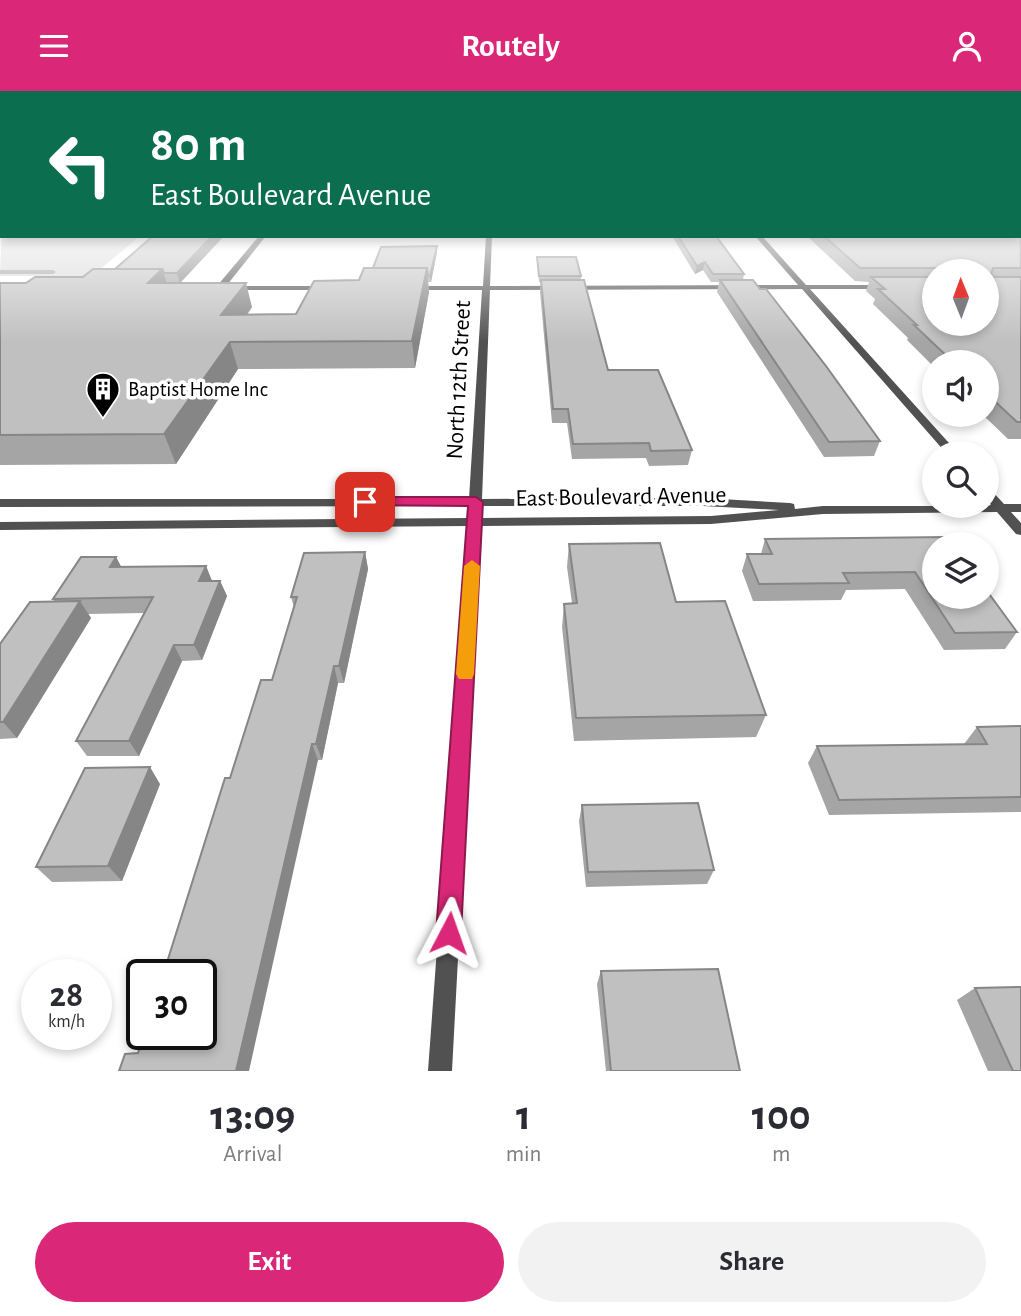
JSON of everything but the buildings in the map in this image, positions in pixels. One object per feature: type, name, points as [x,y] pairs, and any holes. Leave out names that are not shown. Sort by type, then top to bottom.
[{"type":"street","points":[[220,288],[250,251]]},
{"type":"street","name":"North 12th Street","points":[[440,1071],[475,522],[488,251]]},
{"type":"street","points":[[771,251],[940,441]]},
{"type":"street","points":[[396,288],[893,286]]},
{"type":"street","points":[[207,288],[344,288]]},
{"type":"street","name":"East Boulevard Avenue","points":[[0,503],[703,502],[822,510],[1021,508]]},
{"type":"street","points":[[999,507],[1021,531]]},
{"type":"street","name":"East Boulevard Avenue","points":[[0,526],[711,520],[822,510]]},
{"type":"shaded area","points":[[1,251],[122,251],[92,276],[0,276]]},
{"type":"waterway","points":[[0,272],[53,272]]},
{"type":"slow traffic","points":[[465,674],[472,566]]},
{"type":"place","name":"Baptist Home Inc","points":[[103,419]]},
{"type":"route","points":[[365,502],[476,502],[449,933]]}]
